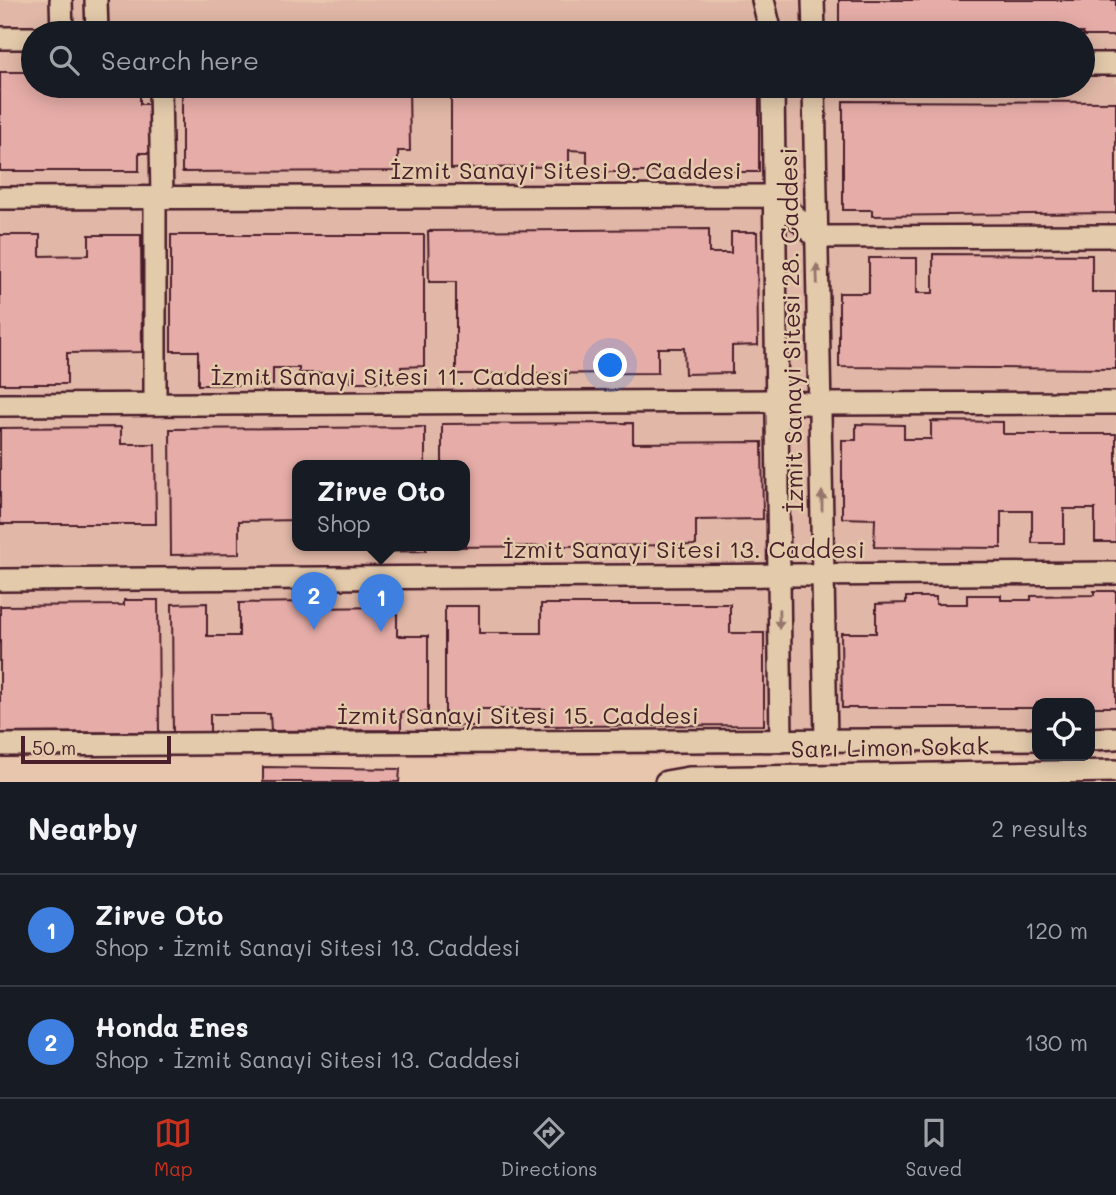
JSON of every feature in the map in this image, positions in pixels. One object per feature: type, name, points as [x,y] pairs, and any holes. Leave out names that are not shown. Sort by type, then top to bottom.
[{"type":"street","points":[[61,0],[62,21]]},
{"type":"street","points":[[96,0],[97,21]]},
{"type":"street","points":[[763,0],[768,21]]},
{"type":"street","points":[[813,0],[814,21]]},
{"type":"street","points":[[0,38],[21,38]]},
{"type":"street","points":[[1095,64],[1116,64]]},
{"type":"street","points":[[155,404],[160,98]]},
{"type":"street","name":"İzmit Sanayi Sitesi 28. Caddesi","points":[[773,98],[780,741]]},
{"type":"street","name":"İzmit Sanayi Sitesi 28. Caddesi","points":[[814,98],[826,741]]},
{"type":"street","name":"İzmit Sanayi Sitesi 9. Caddesi","points":[[0,198],[775,196],[816,237]]},
{"type":"street","points":[[816,237],[1116,236]]},
{"type":"street","name":"İzmit Sanayi Sitesi 11. Caddesi","points":[[0,405],[776,401],[821,404],[1116,403]]},
{"type":"street","name":"İzmit Sanayi Sitesi 13. Caddesi","points":[[0,580],[1116,573]]},
{"type":"street","points":[[1095,739],[1116,738]]},
{"type":"street","name":"İzmit Sanayi Sitesi 15. Caddesi","points":[[0,745],[1032,739]]},
{"type":"street","name":"Sarı Limon Sokak","points":[[666,782],[689,778],[853,779],[1116,771]]},
{"type":"shaded area","points":[[0,0],[1116,0],[1116,754],[1095,754],[1095,698],[1032,698],[1032,754],[0,759]]},
{"type":"building","points":[[839,0],[1116,0],[1116,36],[1095,36],[1095,21],[839,21]]},
{"type":"building","points":[[0,72],[21,72],[21,98],[140,98],[140,104],[154,104],[154,153],[139,153],[139,171],[0,171]]},
{"type":"building","points":[[182,98],[409,98],[410,151],[398,151],[398,171],[182,172]]},
{"type":"building","points":[[451,98],[759,98],[759,172],[587,172],[587,151],[569,150],[569,166],[451,169]]},
{"type":"building","points":[[843,101],[1116,102],[1116,213],[872,216],[872,210],[843,210]]},
{"type":"building","points":[[709,229],[709,253],[731,253],[731,232],[757,232],[758,345],[732,346],[732,373],[685,374],[684,348],[658,348],[658,373],[456,374],[456,282],[429,282],[428,231]]},
{"type":"building","points":[[0,235],[40,235],[40,256],[89,255],[89,235],[141,235],[142,352],[67,353],[67,384],[0,384]]},
{"type":"building","points":[[171,235],[424,235],[424,366],[401,367],[401,382],[350,382],[350,373],[299,373],[299,368],[273,368],[273,385],[198,385],[198,351],[171,351]]},
{"type":"building","points":[[933,254],[1092,255],[1092,292],[1116,292],[1116,369],[839,367],[839,293],[869,293],[869,258],[917,258],[917,293],[933,293]]},
{"type":"building","points":[[931,421],[1003,422],[1003,434],[1116,434],[1116,542],[1095,542],[1095,509],[1064,509],[1064,543],[1032,543],[1032,511],[1001,511],[1001,548],[874,547],[875,519],[842,518],[842,440],[856,440],[856,424],[904,425],[904,439],[931,439]]},
{"type":"building","points":[[633,423],[633,443],[762,442],[763,519],[696,520],[696,545],[470,547],[470,460],[442,460],[442,424]]},
{"type":"building","points":[[121,427],[121,444],[155,444],[156,524],[0,524],[0,428]]},
{"type":"building","points":[[425,427],[425,460],[292,460],[292,520],[239,521],[239,554],[171,555],[170,429]]},
{"type":"building","points":[[1094,591],[1116,591],[1116,707],[1095,707],[1095,698],[1032,698],[1032,708],[842,708],[841,633],[876,633],[876,604],[906,603],[906,597],[936,597],[936,604],[967,604],[967,595],[1001,595],[1001,600],[1031,600],[1031,596],[1094,595]]},
{"type":"building","points":[[124,600],[158,600],[159,732],[0,733],[0,606],[124,605]]},
{"type":"building","points":[[304,602],[304,608],[397,607],[397,636],[428,636],[428,712],[401,712],[401,730],[271,731],[270,714],[210,714],[210,737],[173,737],[172,604],[207,603],[207,636],[239,636],[239,603]]},
{"type":"building","points":[[541,604],[730,604],[730,633],[764,633],[764,725],[545,726],[545,709],[478,709],[478,726],[445,726],[445,606],[479,606],[479,633],[541,633]]},
{"type":"building","points":[[263,767],[400,769],[399,782],[263,782]]},
{"type":"place","name":"Honda Enes","points":[[314,630]]},
{"type":"place","name":"Zirve Oto","points":[[381,632]]}]
